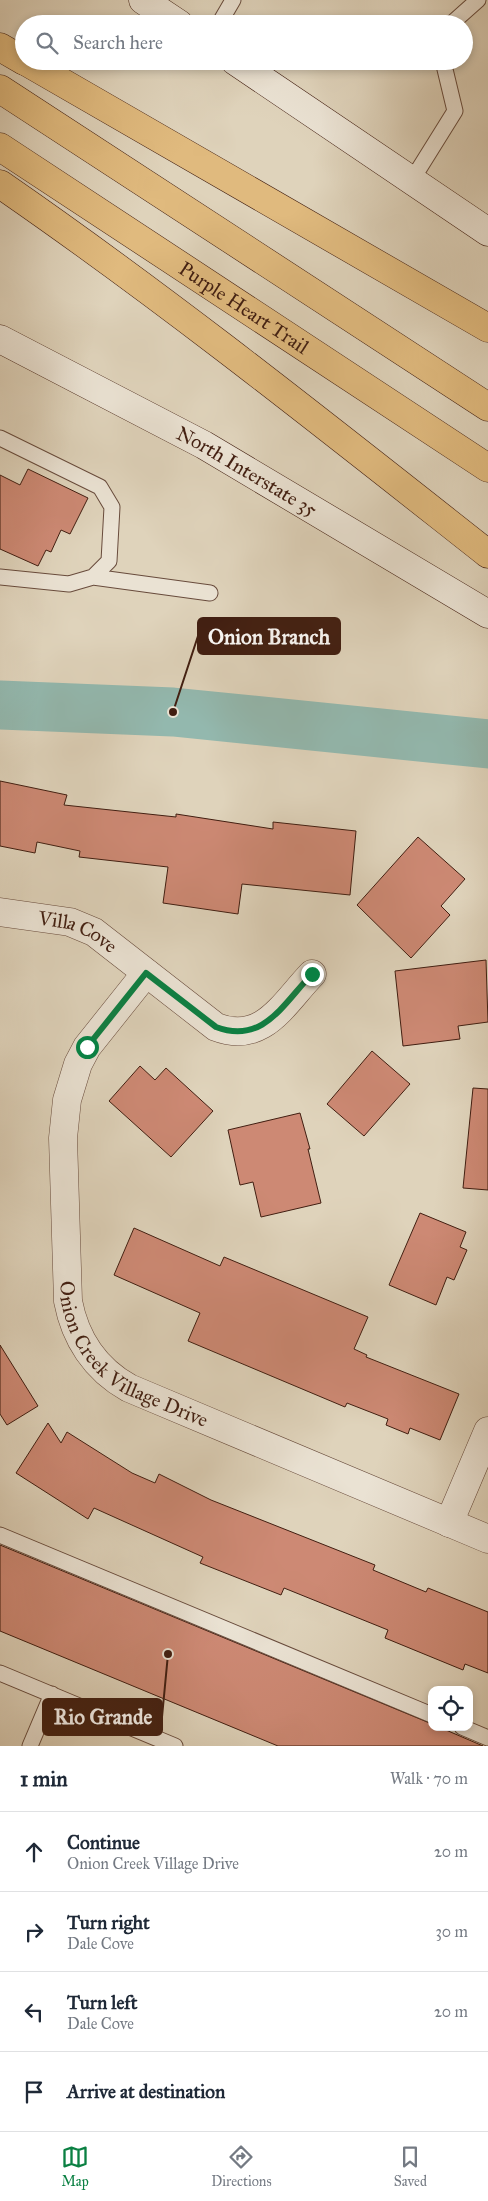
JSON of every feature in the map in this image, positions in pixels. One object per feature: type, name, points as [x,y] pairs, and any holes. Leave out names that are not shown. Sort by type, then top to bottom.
[{"type":"highway","points":[[0,47],[15,56]]},
{"type":"highway","points":[[40,70],[488,328]]},
{"type":"highway","points":[[0,89],[488,407]]},
{"type":"highway","name":"Purple Heart Trail","points":[[0,147],[488,468]]},
{"type":"highway","points":[[0,184],[212,336],[488,554]]},
{"type":"street","points":[[143,0],[166,15]]},
{"type":"street","points":[[249,70],[488,232]]},
{"type":"street","name":"North Interstate 35","points":[[0,339],[204,445],[488,614]]},
{"type":"street","name":"Villa Cove","points":[[0,912],[70,922],[94,932],[216,1027],[228,1032],[246,1032],[263,1027],[312,974]]},
{"type":"street","name":"Onion Creek Village Drive","points":[[146,973],[87,1047],[78,1064],[67,1100],[63,1138],[68,1300],[72,1322],[85,1349],[105,1371],[129,1388],[488,1539]]},
{"type":"street","points":[[449,1523],[488,1431]]},
{"type":"lane","points":[[224,15],[233,0]]},
{"type":"lane","points":[[461,15],[478,0]]},
{"type":"lane","points":[[412,180],[455,111],[445,70]]},
{"type":"lane","points":[[0,438],[100,487],[112,507],[109,561],[93,577]]},
{"type":"lane","points":[[0,577],[69,584],[93,577],[210,593]]},
{"type":"lane","points":[[0,1535],[428,1713]]},
{"type":"lane","points":[[0,1673],[175,1746]]},
{"type":"lane","points":[[30,1746],[52,1694]]},
{"type":"lane","points":[[471,1731],[488,1738]]},
{"type":"building","points":[[28,469],[88,498],[70,534],[61,530],[51,552],[46,550],[38,566],[0,549],[0,475],[20,485]]},
{"type":"building","points":[[0,781],[67,795],[64,805],[176,817],[176,814],[273,829],[273,822],[356,831],[350,895],[242,884],[238,914],[163,903],[168,867],[79,857],[80,851],[37,842],[35,853],[0,846]]},
{"type":"building","points":[[418,837],[465,879],[441,906],[450,915],[411,958],[357,905]]},
{"type":"building","points":[[486,960],[488,1022],[458,1026],[460,1039],[403,1046],[395,971]]},
{"type":"building","points":[[372,1051],[410,1084],[364,1136],[327,1104]]},
{"type":"building","points":[[140,1066],[155,1080],[166,1068],[213,1111],[171,1157],[109,1101]]},
{"type":"building","points":[[473,1088],[488,1089],[488,1190],[463,1188]]},
{"type":"building","points":[[300,1113],[310,1149],[308,1149],[321,1203],[261,1217],[253,1182],[240,1185],[228,1130]]},
{"type":"building","points":[[420,1213],[466,1232],[460,1247],[467,1250],[454,1280],[447,1277],[436,1305],[389,1285]]},
{"type":"building","points":[[134,1228],[220,1266],[224,1257],[368,1317],[354,1349],[367,1355],[366,1357],[459,1394],[440,1440],[410,1428],[408,1434],[386,1425],[388,1419],[347,1403],[345,1407],[188,1341],[200,1313],[114,1275]]},
{"type":"building","points":[[0,1345],[38,1406],[7,1425],[0,1414]]},
{"type":"building","points":[[48,1423],[61,1443],[67,1432],[132,1473],[155,1483],[159,1474],[211,1500],[375,1565],[373,1570],[426,1592],[428,1588],[488,1612],[488,1673],[465,1664],[463,1670],[385,1638],[388,1630],[284,1588],[281,1595],[200,1563],[203,1557],[94,1508],[88,1519],[16,1473]]},
{"type":"building","points":[[0,1545],[428,1722],[428,1731],[448,1731],[483,1746],[278,1746],[0,1631]]},
{"type":"waterway","points":[[0,705],[173,712],[488,744]]},
{"type":"place","name":"Onion Branch","points":[[173,712]]},
{"type":"place","name":"Rio Grande","points":[[168,1654]]},
{"type":"route","points":[[87,1047],[146,973],[216,1027],[228,1032],[246,1032],[263,1027],[312,974]]}]
